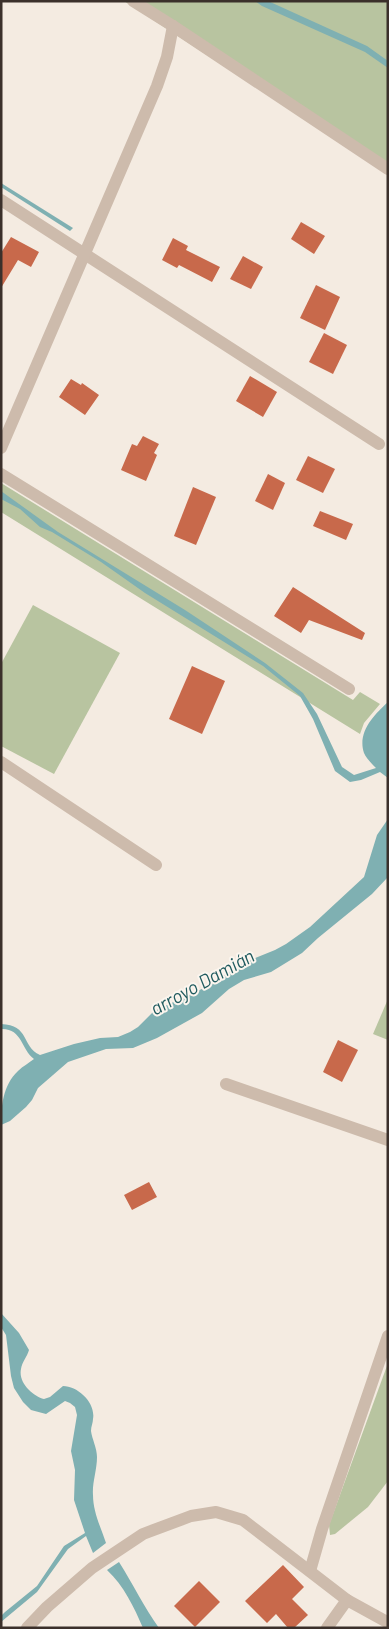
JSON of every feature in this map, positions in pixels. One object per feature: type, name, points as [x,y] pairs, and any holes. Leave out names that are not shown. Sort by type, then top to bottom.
[{"type":"street","points":[[133,1],[388,169]]},
{"type":"street","points":[[1,448],[157,86],[168,57],[173,26]]},
{"type":"street","points":[[1,200],[379,444]]},
{"type":"street","points":[[1,474],[349,690]]},
{"type":"street","points":[[1,762],[156,866]]},
{"type":"street","points":[[226,1084],[388,1140]]},
{"type":"street","points":[[310,1571],[322,1529],[388,1336]]},
{"type":"street","points":[[27,1628],[47,1607],[92,1568],[143,1534],[191,1516],[216,1512],[243,1520],[347,1600],[386,1622]]},
{"type":"street","points":[[327,1628],[347,1600]]},
{"type":"green space","points":[[124,1],[388,1],[388,173]]},
{"type":"green space","points":[[1,483],[353,700],[360,692],[380,704],[364,723],[360,734],[1,512]]},
{"type":"green space","points":[[33,605],[120,653],[54,774],[1,746],[1,664]]},
{"type":"green space","points":[[388,999],[388,1040],[373,1034]]},
{"type":"green space","points":[[388,1363],[388,1481],[368,1507],[335,1534],[330,1535],[329,1525]]},
{"type":"water","points":[[255,1],[268,1],[367,46],[388,61],[388,68],[365,52],[262,6]]},
{"type":"water","points":[[1,183],[73,228],[70,231],[1,187]]},
{"type":"water","points":[[1,491],[58,532],[185,610],[265,663],[303,693],[317,714],[342,767],[354,775],[376,768],[364,753],[363,738],[372,718],[388,702],[388,778],[380,772],[361,780],[350,782],[335,771],[313,719],[300,696],[263,666],[145,593],[101,562],[52,532],[40,527],[20,509],[1,499]]},
{"type":"water","points":[[388,819],[388,877],[372,894],[302,953],[271,972],[244,980],[229,989],[202,1013],[157,1038],[133,1048],[106,1049],[68,1062],[38,1088],[26,1107],[10,1121],[1,1125],[2,1103],[9,1083],[18,1071],[34,1059],[17,1035],[8,1030],[1,1029],[1,1024],[17,1028],[34,1051],[40,1055],[74,1044],[100,1038],[118,1037],[130,1032],[138,1027],[154,1011],[204,988],[243,963],[275,950],[310,927],[364,877],[377,835]]},
{"type":"water","points":[[1,1313],[19,1333],[29,1350],[22,1366],[21,1374],[27,1388],[35,1395],[44,1399],[50,1397],[63,1386],[69,1387],[85,1396],[92,1407],[93,1420],[91,1431],[97,1457],[93,1501],[106,1543],[93,1553],[86,1536],[68,1549],[37,1592],[1,1622],[1,1616],[5,1612],[37,1586],[64,1546],[85,1533],[74,1500],[75,1470],[71,1451],[77,1415],[75,1407],[65,1401],[46,1414],[31,1410],[23,1402],[14,1388],[11,1376],[6,1335],[1,1327]]},
{"type":"water","points":[[119,1562],[159,1628],[143,1628],[123,1590],[107,1570]]},
{"type":"building","points":[[301,222],[325,236],[314,254],[291,239]]},
{"type":"building","points":[[11,237],[39,252],[31,267],[18,260],[1,288],[1,253]]},
{"type":"building","points":[[173,238],[188,246],[186,250],[220,267],[212,282],[179,265],[177,268],[162,260]]},
{"type":"building","points":[[243,256],[263,267],[251,289],[230,279]]},
{"type":"building","points":[[316,285],[340,297],[325,330],[300,318]]},
{"type":"building","points":[[324,333],[347,345],[333,374],[309,362]]},
{"type":"building","points":[[250,376],[277,392],[263,417],[236,401]]},
{"type":"building","points":[[71,379],[81,385],[82,383],[99,395],[85,415],[59,397]]},
{"type":"building","points":[[143,436],[159,444],[154,453],[157,455],[146,481],[121,470],[132,444],[137,446]]},
{"type":"building","points":[[308,456],[335,469],[323,493],[296,480]]},
{"type":"building","points":[[268,474],[285,483],[273,510],[255,501]]},
{"type":"building","points":[[193,487],[216,497],[196,545],[174,536]]},
{"type":"building","points":[[320,511],[353,524],[346,540],[313,526]]},
{"type":"building","points":[[293,587],[365,633],[362,640],[309,620],[301,633],[274,616]]},
{"type":"building","points":[[192,666],[225,681],[202,734],[169,719]]},
{"type":"building","points":[[338,1040],[358,1050],[342,1082],[323,1072]]},
{"type":"building","points":[[149,1182],[157,1197],[132,1210],[124,1195]]},
{"type":"building","points":[[283,1565],[304,1587],[292,1599],[308,1615],[294,1628],[288,1628],[276,1614],[267,1623],[245,1601]]},
{"type":"building","points":[[199,1581],[220,1602],[195,1627],[174,1606]]},
{"type":"water label","name":"arroyo Damián","points":[[202,982]]}]
